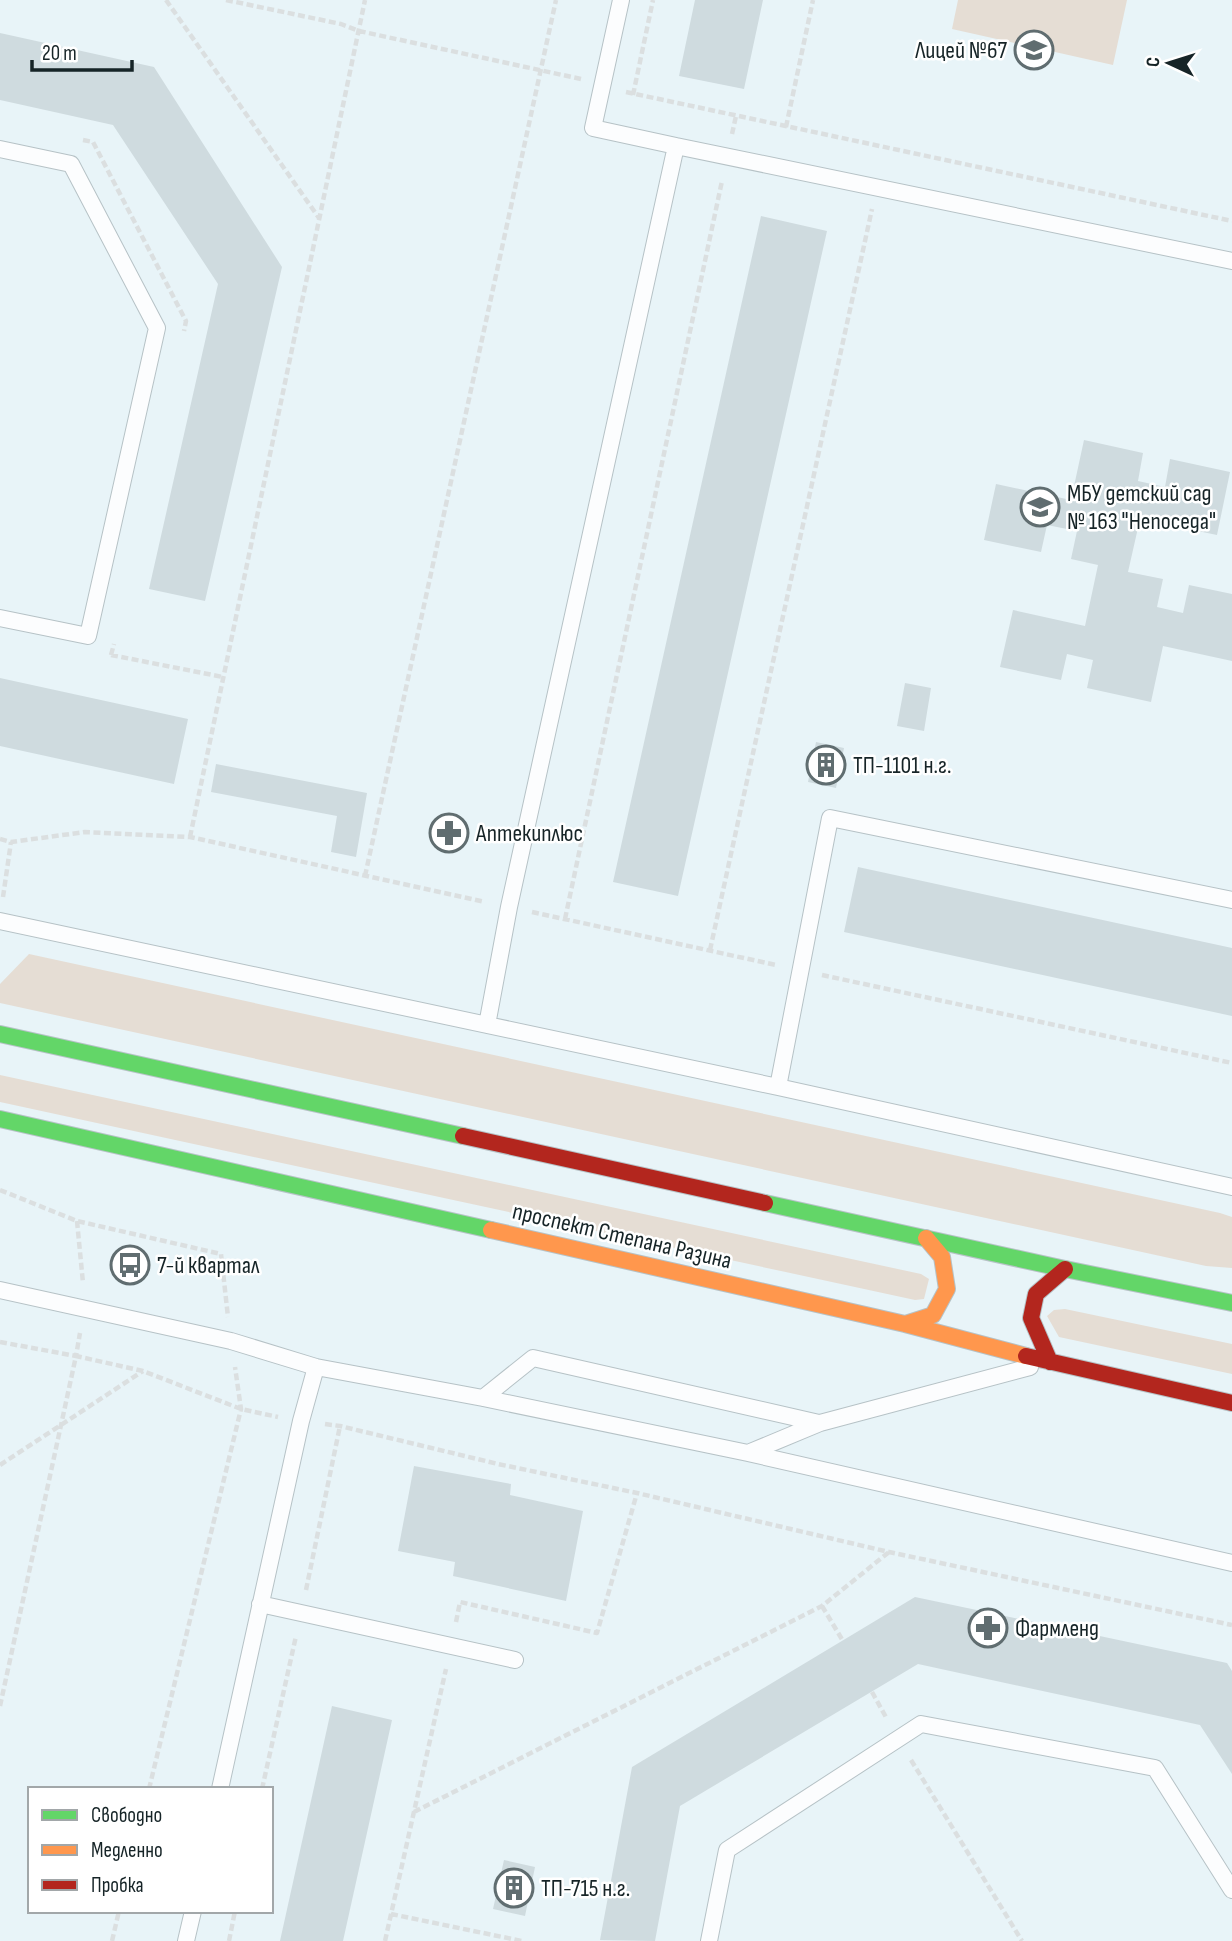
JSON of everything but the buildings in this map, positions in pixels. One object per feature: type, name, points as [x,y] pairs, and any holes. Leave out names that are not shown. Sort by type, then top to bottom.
[{"type":"main road","points":[[0,1034],[1065,1269],[1232,1303]]},
{"type":"main road","name":"проспект Степана Разина","points":[[0,1119],[905,1324],[1050,1362],[1232,1403]]},
{"type":"main road","points":[[905,1324],[933,1315],[947,1289],[942,1257],[926,1238]]},
{"type":"main road","points":[[1050,1362],[1031,1318],[1036,1294],[1065,1269]]},
{"type":"lane","points":[[621,0],[593,128],[1232,261]]},
{"type":"lane","points":[[487,1025],[509,907],[676,146]]},
{"type":"lane","points":[[0,149],[71,164],[156,328],[89,636],[0,618]]},
{"type":"lane","points":[[778,1087],[830,818],[1232,900]]},
{"type":"lane","points":[[1,913],[487,1025],[1232,1187]]},
{"type":"lane","points":[[0,1290],[231,1341],[316,1367],[483,1398],[748,1453],[1232,1563]]},
{"type":"lane","points":[[483,1398],[533,1358],[820,1423]]},
{"type":"lane","points":[[748,1453],[820,1423],[1050,1362]]},
{"type":"lane","points":[[220,1787],[301,1421],[316,1367]]},
{"type":"lane","points":[[260,1604],[515,1660]]},
{"type":"lane","points":[[709,1941],[727,1850],[921,1724],[1155,1768],[1232,1890]]},
{"type":"lane","points":[[187,1941],[193,1913]]},
{"type":"path","points":[[166,0],[319,218]]},
{"type":"path","points":[[226,0],[570,75],[634,95],[1232,221]]},
{"type":"path","points":[[190,837],[365,0]]},
{"type":"path","points":[[365,876],[556,0]]},
{"type":"path","points":[[634,95],[653,0]]},
{"type":"path","points":[[786,127],[813,0]]},
{"type":"path","points":[[565,919],[736,116]]},
{"type":"path","points":[[710,950],[877,187]]},
{"type":"path","points":[[99,652],[223,677]]},
{"type":"path","points":[[0,839],[11,842],[85,832],[190,837],[1232,1063]]},
{"type":"path","points":[[1,913],[11,842]]},
{"type":"path","points":[[0,1190],[77,1221],[221,1254],[241,1409],[149,1787]]},
{"type":"path","points":[[0,1706],[76,1356],[144,1371],[241,1409],[341,1426],[889,1552],[1232,1625]]},
{"type":"path","points":[[0,1465],[144,1371]]},
{"type":"path","points":[[385,1941],[460,1602],[597,1633],[638,1493]]},
{"type":"path","points":[[414,1812],[822,1606],[889,1552]]},
{"type":"path","points":[[822,1606],[843,1641]]},
{"type":"path","points":[[872,1692],[1022,1941]]},
{"type":"path","points":[[112,1941],[119,1913]]},
{"type":"path","points":[[229,1941],[235,1913]]},
{"type":"path","points":[[391,1914],[522,1941]]},
{"type":"shaded area","points":[[958,0],[1127,0],[1113,65],[952,29]]},
{"type":"shaded area","points":[[29,954],[1220,1213],[1232,1217],[1232,1268],[1206,1266],[0,1003],[0,984]]},
{"type":"shaded area","points":[[0,1075],[921,1274],[929,1279],[924,1299],[915,1300],[0,1102]]},
{"type":"shaded area","points":[[1065,1309],[1232,1344],[1232,1374],[1059,1337],[1047,1316],[1054,1310]]},
{"type":"traffic: fast","points":[[0,1034],[463,1136]]},
{"type":"traffic: fast","points":[[0,1119],[491,1230]]},
{"type":"traffic: fast","points":[[765,1203],[1232,1303]]},
{"type":"traffic: slow","points":[[491,1230],[905,1324],[1026,1356]]},
{"type":"traffic: slow","points":[[905,1324],[933,1315],[947,1289],[942,1257],[926,1238]]},
{"type":"traffic: jam","points":[[463,1136],[765,1203]]},
{"type":"traffic: jam","points":[[1050,1362],[1031,1318],[1036,1294],[1065,1269]]},
{"type":"traffic: jam","points":[[1026,1356],[1232,1403]]},
{"type":"place","name":"Лицей №67","points":[[1034,50]]},
{"type":"place","name":"МБУ детский сад № 163 \"Непоседа\"","points":[[1040,507]]},
{"type":"place","name":"ТП-1101 н.г.","points":[[826,765]]},
{"type":"place","name":"Аптекиплюс","points":[[449,833]]},
{"type":"place","name":"7-й квартал","points":[[130,1265]]},
{"type":"place","name":"Фармленд","points":[[988,1628]]},
{"type":"place","name":"ТП-715 н.г.","points":[[514,1888]]}]
